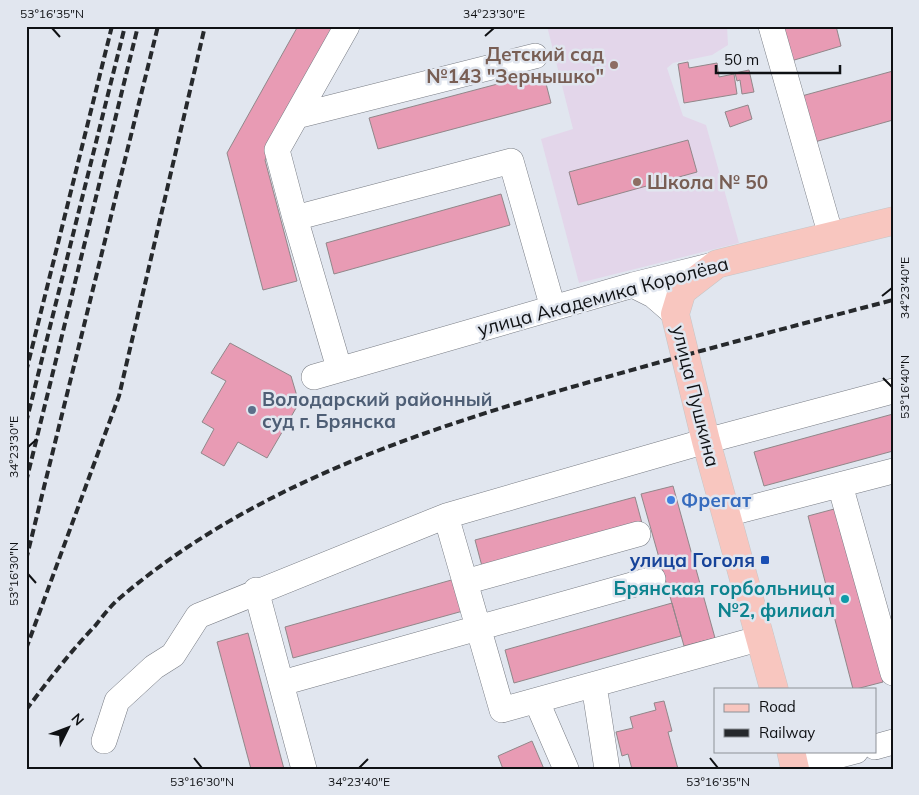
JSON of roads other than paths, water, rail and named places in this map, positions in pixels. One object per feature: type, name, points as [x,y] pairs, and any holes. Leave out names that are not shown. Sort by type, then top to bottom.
[{"type":"main road","name":"улица Академика Королёва","points":[[717,264],[893,221]]},
{"type":"main road","name":"улица Пушкина","points":[[717,264],[682,291],[675,314],[706,441],[774,688]]},
{"type":"street","points":[[339,368],[295,218],[278,150],[347,26]]},
{"type":"street","points":[[771,26],[830,236]]},
{"type":"street","points":[[297,116],[535,56]]},
{"type":"street","points":[[295,218],[511,161],[553,308]]},
{"type":"street","name":"улица Академика Королёва","points":[[314,377],[339,368],[633,285],[717,264]]},
{"type":"street","points":[[633,285],[653,295],[675,314]]},
{"type":"street","points":[[104,741],[117,701],[154,667],[173,655],[198,616],[256,590],[446,516],[706,441],[893,392]]},
{"type":"street","points":[[727,514],[893,471]]},
{"type":"street","points":[[840,485],[893,673]]},
{"type":"street","points":[[446,516],[502,710],[537,702],[761,638]]},
{"type":"street","points":[[465,582],[638,534]]},
{"type":"street","points":[[282,683],[479,630],[653,579]]},
{"type":"street","points":[[256,590],[304,769]]},
{"type":"street","points":[[594,685],[607,769]]},
{"type":"street","points":[[537,702],[566,769]]},
{"type":"street","points":[[876,746],[893,742]]},
{"type":"street","points":[[794,762],[850,752]]},
{"type":"railway","points":[[26,372],[112,26]]},
{"type":"railway","points":[[26,423],[125,26]]},
{"type":"railway","points":[[26,482],[138,26]]},
{"type":"railway","points":[[26,560],[158,26]]},
{"type":"railway","points":[[26,649],[119,396],[205,26]]},
{"type":"railway","points":[[26,710],[68,656],[110,607],[121,597],[175,556],[231,520],[291,489],[352,461],[479,415],[643,367],[893,300]]},
{"type":"place","name":"Детский сад №143 \"Зернышко\"","points":[[614,65]]},
{"type":"place","name":"Школа № 50","points":[[637,182]]},
{"type":"place","name":"Володарский районный суд г. Брянска","points":[[252,410]]},
{"type":"place","name":"Фрегат","points":[[671,500]]},
{"type":"place","name":"улица Гоголя","points":[[765,560]]},
{"type":"place","name":"Брянская горбольница №2, филиал","points":[[845,599]]}]
